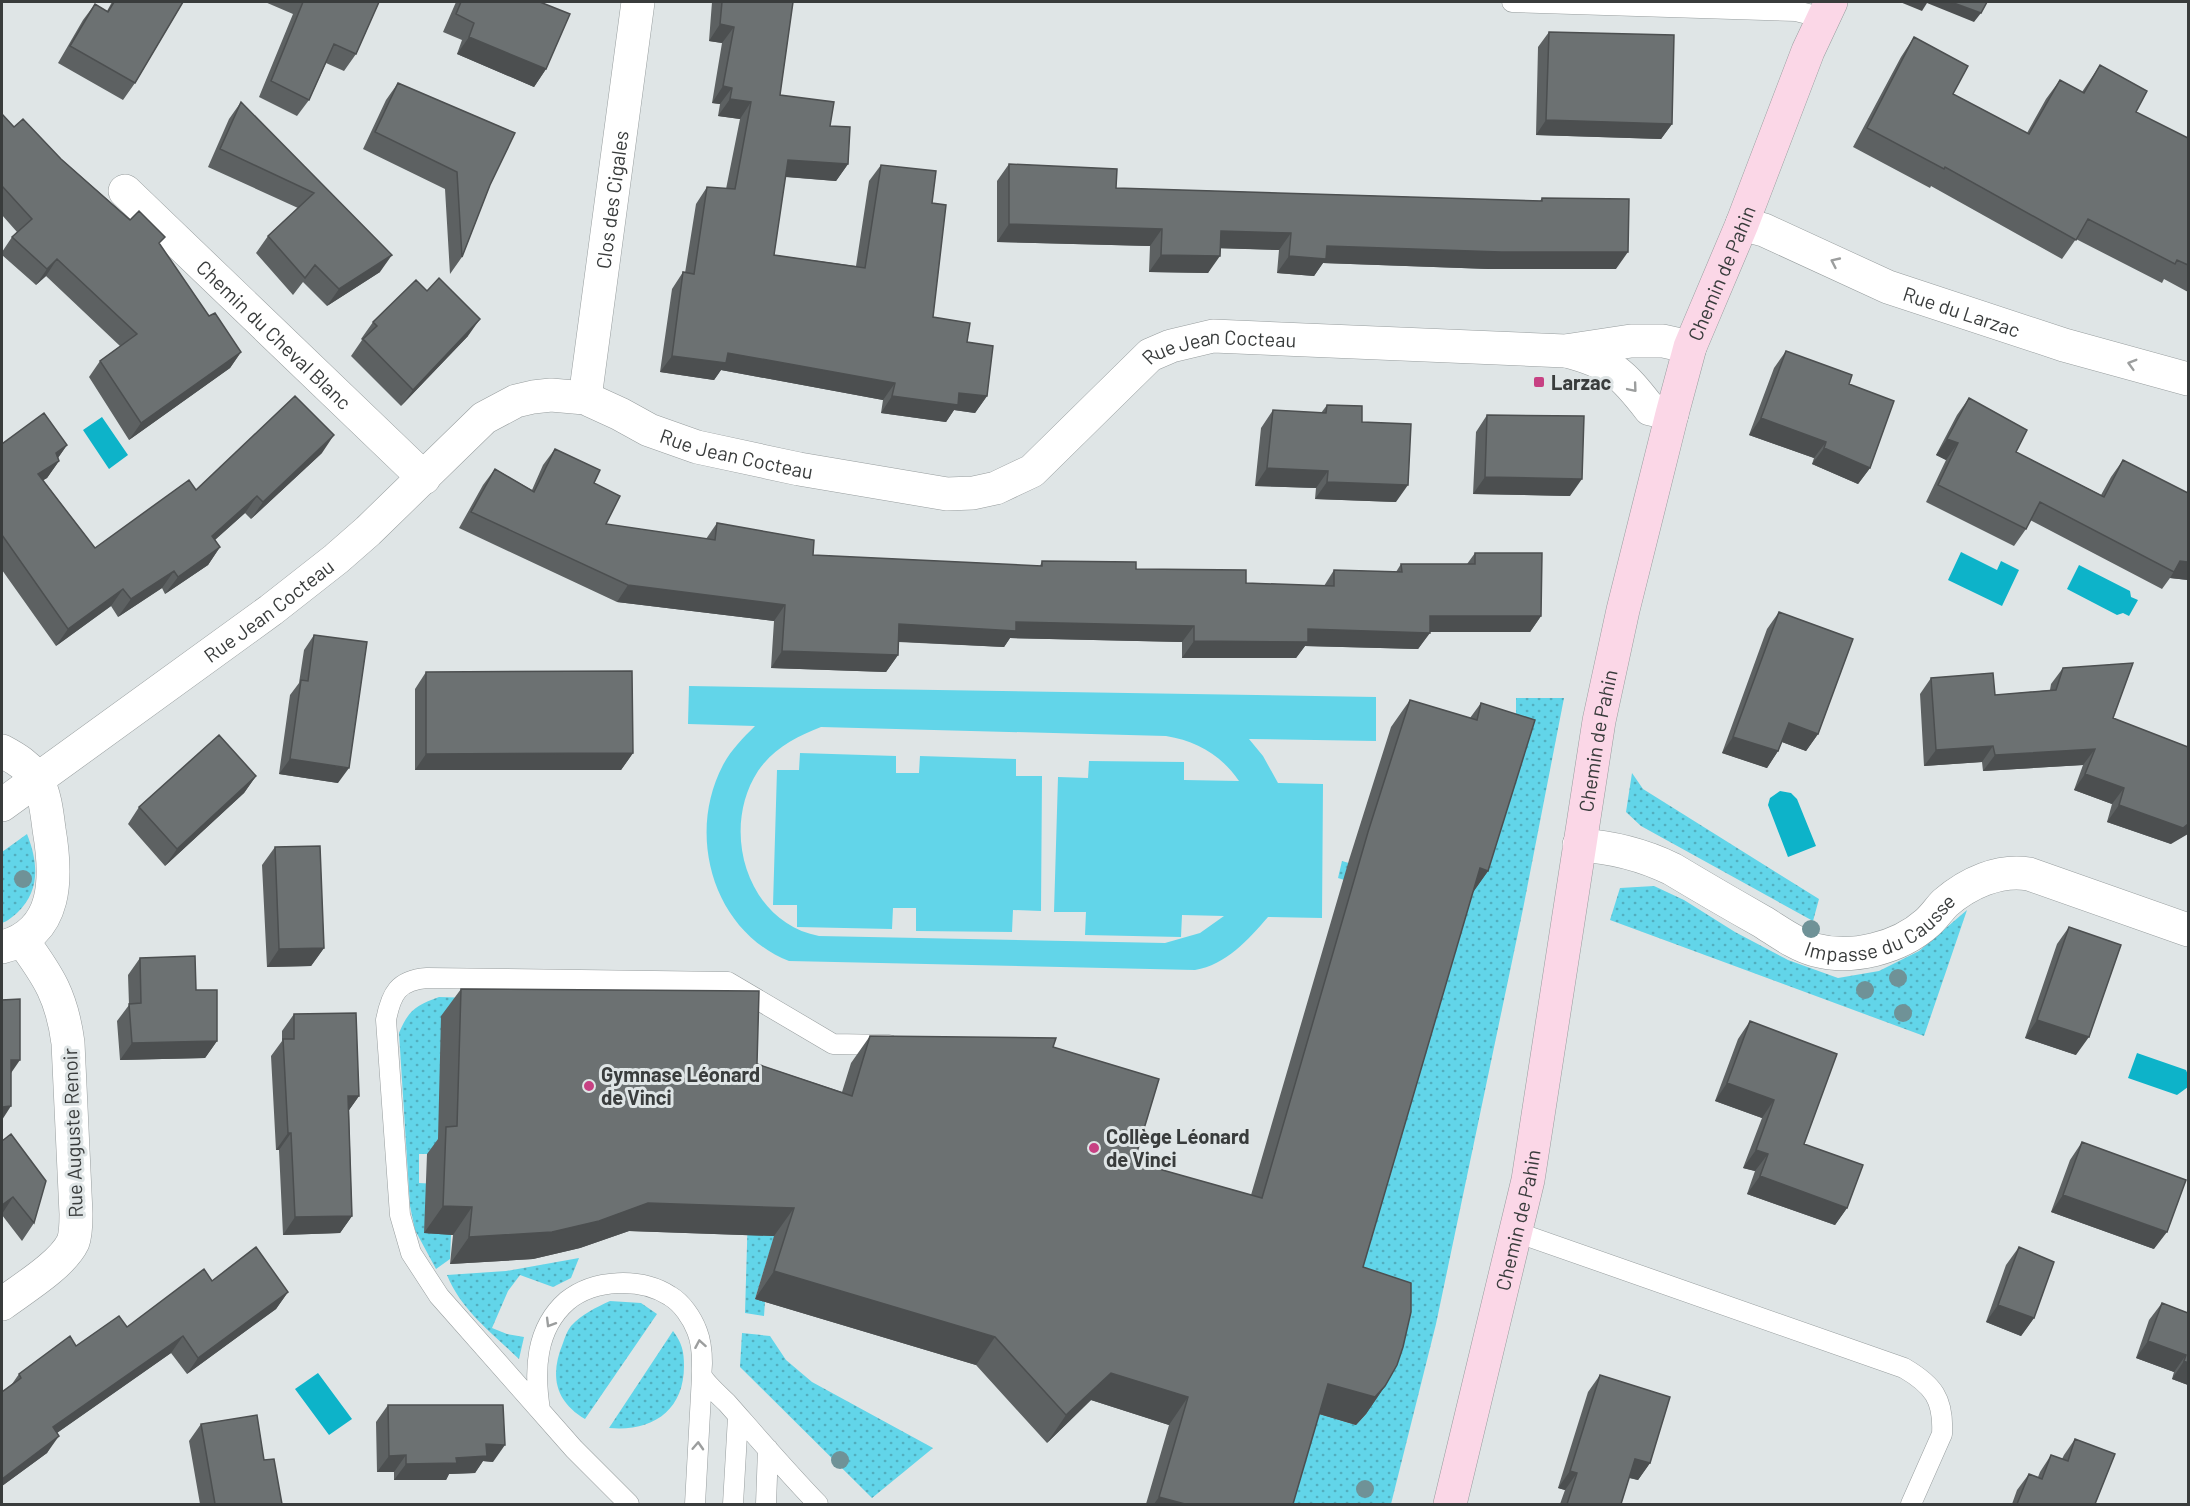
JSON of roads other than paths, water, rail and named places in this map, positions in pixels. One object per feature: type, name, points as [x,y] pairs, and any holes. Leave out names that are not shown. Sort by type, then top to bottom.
[{"type":"main road","name":"Chemin de Pahin","points":[[1450,1504],[1528,1180],[1599,721],[1672,414],[1690,347],[1742,224],[1808,51],[1828,10]]},
{"type":"street","name":"Clos des Cigales","points":[[585,398],[638,2]]},
{"type":"street","name":"Chemin du Cheval Blanc","points":[[125,191],[423,478]]},
{"type":"street","name":"Rue du Larzac","points":[[1742,224],[1764,230],[1888,287],[2064,345],[2188,380]]},
{"type":"street","name":"Rue Jean Cocteau","points":[[2,805],[336,560],[484,418],[499,409],[532,397],[551,395],[585,398],[649,430],[697,447],[799,469],[947,494],[973,493],[996,488],[1032,471],[1150,355],[1191,340],[1213,336],[1565,351],[1631,341],[1663,341],[1690,347]]},
{"type":"street","name":"Rue Jean Cocteau","points":[[1565,351],[1596,359],[1613,369],[1630,383],[1650,410],[1672,414]]},
{"type":"street","points":[[2,751],[26,767],[36,779],[46,809],[54,860],[52,896],[45,912],[36,929],[12,944]]},
{"type":"street","name":"Impasse du Causse","points":[[1579,845],[1616,848],[1651,859],[1672,869],[1798,944],[1822,952],[1860,952],[1899,940],[1927,923],[1954,896],[1978,882],[2007,872],[2029,874],[2188,930]]},
{"type":"street","name":"Rue Auguste Renoir","points":[[2,1304],[64,1254],[73,1242],[76,1214],[65,1019],[53,985],[12,944]]},
{"type":"lane","points":[[1512,2],[1796,11],[1828,10]]},
{"type":"lane","points":[[629,1504],[540,1410],[439,1296],[411,1253],[400,1215],[386,1020],[389,1006],[399,988],[407,982],[427,978],[728,982],[833,1044],[903,1045]]},
{"type":"lane","points":[[1516,1232],[1904,1368],[1926,1382],[1939,1401],[1942,1434],[1911,1504]]},
{"type":"lane","points":[[540,1410],[536,1367],[542,1339],[551,1319],[560,1307],[574,1296],[591,1288],[609,1284],[646,1286],[669,1295],[679,1303],[698,1333],[701,1347],[702,1376],[695,1504]]},
{"type":"lane","points":[[702,1376],[768,1449],[803,1497],[818,1504]]},
{"type":"lane","points":[[733,1504],[738,1417]]},
{"type":"lane","points":[[766,1504],[768,1449]]},
{"type":"place","name":"Larzac","points":[[1539,382]]},
{"type":"place","name":"Gymnase Léonard de Vinci","points":[[589,1086]]},
{"type":"place","name":"Collège Léonard de Vinci","points":[[1094,1148]]}]
